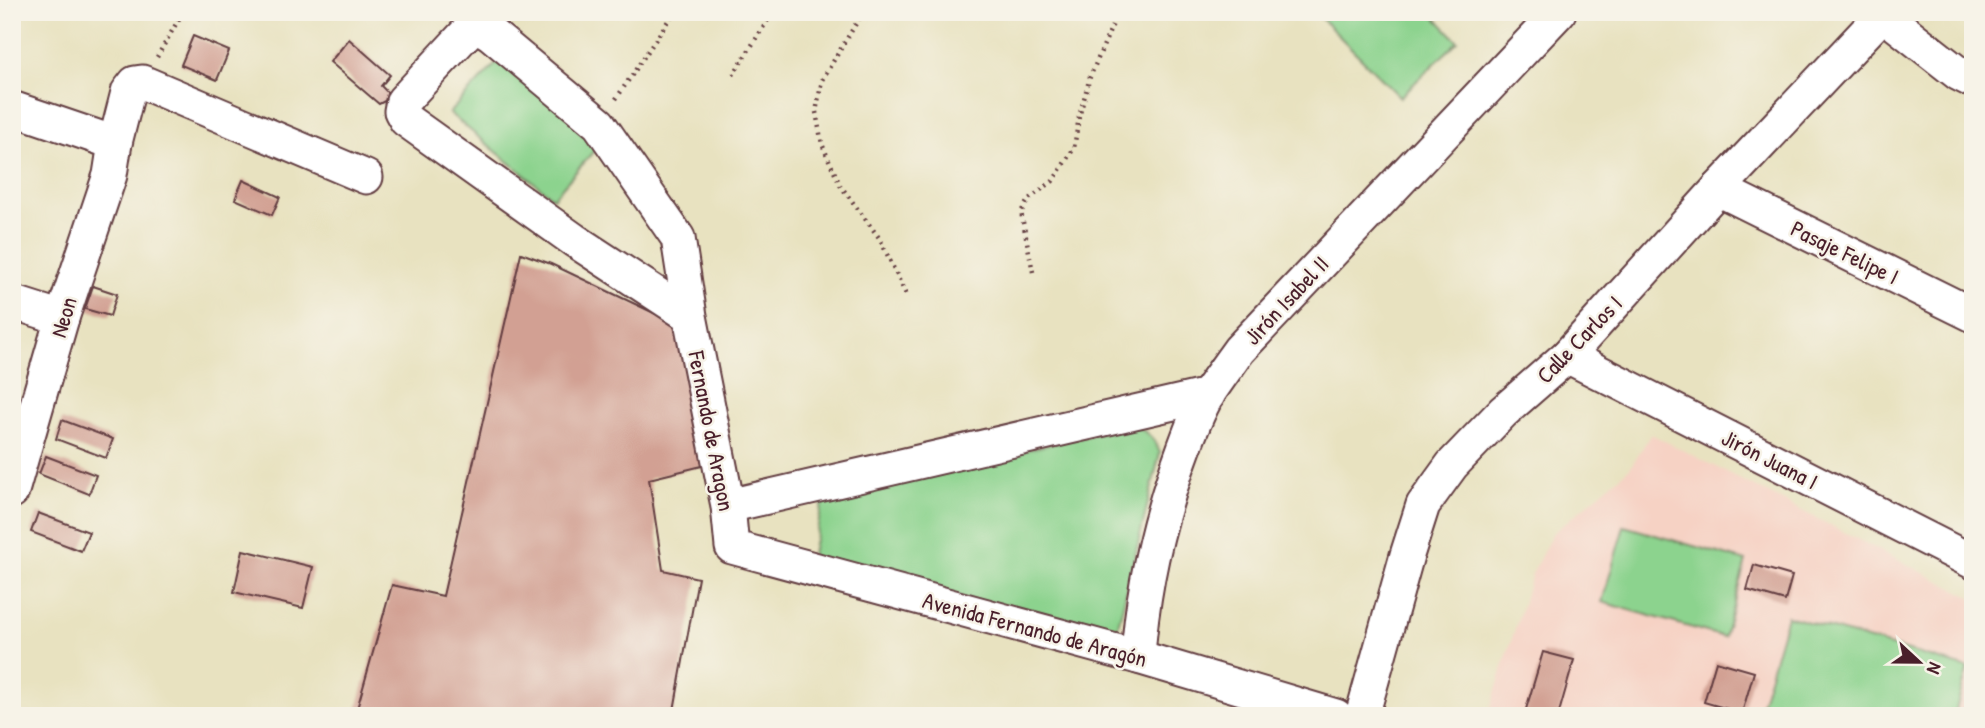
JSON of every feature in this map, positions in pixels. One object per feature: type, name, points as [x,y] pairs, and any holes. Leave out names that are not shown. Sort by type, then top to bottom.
[{"type":"street","name":"Jirón Isabel II","points":[[1138,657],[1141,615],[1164,508],[1185,444],[1208,395],[1239,350],[1559,12]]},
{"type":"street","points":[[1882,13],[1959,74],[1973,81]]},
{"type":"street","name":"Calle Carlos I","points":[[1362,716],[1423,505],[1461,456],[1503,412],[1567,356],[1882,13]]},
{"type":"street","name":"Fernando de Aragon","points":[[690,316],[574,240],[406,120],[401,111],[403,101],[470,29],[478,26],[491,34],[599,124],[678,238],[690,316],[728,506],[732,547]]},
{"type":"street","name":"Neon","points":[[13,485],[62,318],[110,175],[128,92],[135,83],[142,82]]},
{"type":"street","points":[[142,82],[366,177]]},
{"type":"street","points":[[12,108],[115,143]]},
{"type":"street","name":"Pasaje Felipe I","points":[[1718,189],[1973,314]]},
{"type":"street","points":[[12,302],[62,318]]},
{"type":"street","name":"Jirón Juana I","points":[[1567,356],[1973,562]]},
{"type":"street","points":[[728,506],[1208,395]]},
{"type":"street","name":"Avenida Fernando de Aragón","points":[[732,547],[1138,657],[1336,716]]},
{"type":"path","points":[[142,82],[183,12]]},
{"type":"path","points":[[599,124],[674,12]]},
{"type":"path","points":[[733,75],[773,12]]},
{"type":"path","points":[[863,12],[822,80],[816,112],[822,144],[840,185],[880,239],[907,297]]},
{"type":"path","points":[[1033,272],[1021,212],[1029,199],[1053,181],[1074,148],[1090,77],[1118,12]]},
{"type":"shaded area","points":[[1651,434],[1973,598],[1973,716],[1488,716],[1532,574],[1552,534],[1630,468]]},
{"type":"green space","points":[[1315,12],[1430,12],[1458,41],[1400,97]]},
{"type":"green space","points":[[505,54],[606,137],[553,198],[449,113]]},
{"type":"green space","points":[[1133,425],[1150,436],[1160,453],[1117,630],[1108,638],[811,558],[824,497]]},
{"type":"green space","points":[[1624,526],[1746,561],[1724,637],[1602,602]]},
{"type":"green space","points":[[1787,616],[1968,668],[1954,716],[1781,716],[1760,709]]},
{"type":"building","points":[[193,36],[229,51],[217,80],[181,65]]},
{"type":"building","points":[[349,39],[390,75],[381,86],[392,97],[379,104],[330,62]]},
{"type":"building","points":[[243,180],[280,197],[272,215],[235,199]]},
{"type":"building","points":[[521,253],[551,264],[677,324],[706,465],[649,479],[663,570],[698,578],[673,716],[355,716],[392,585],[443,596]]},
{"type":"building","points":[[93,286],[117,294],[110,316],[85,309]]},
{"type":"building","points":[[62,420],[113,439],[106,458],[56,439]]},
{"type":"building","points":[[46,456],[96,475],[89,494],[39,474]]},
{"type":"building","points":[[38,513],[89,532],[81,551],[31,532]]},
{"type":"building","points":[[243,550],[313,567],[303,608],[234,592]]},
{"type":"building","points":[[1754,565],[1792,576],[1785,601],[1747,590]]},
{"type":"building","points":[[1543,652],[1574,660],[1558,716],[1524,716]]},
{"type":"building","points":[[1716,661],[1754,672],[1742,713],[1704,702]]}]
